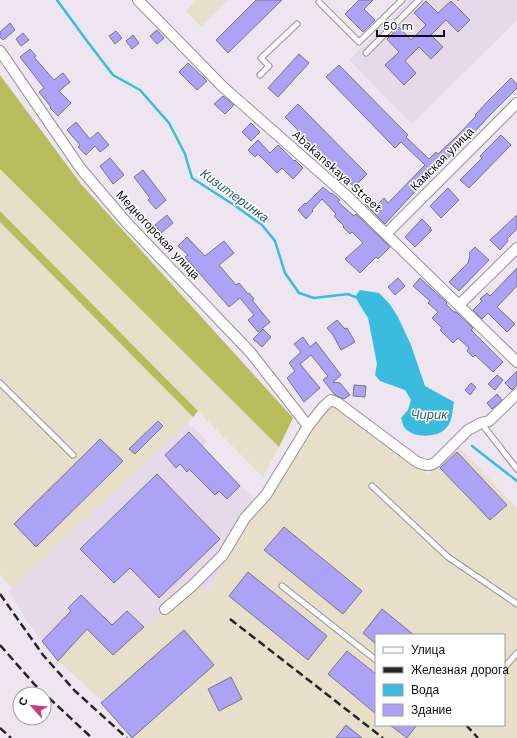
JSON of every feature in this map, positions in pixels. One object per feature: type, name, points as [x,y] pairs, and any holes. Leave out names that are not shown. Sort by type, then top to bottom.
[{"type":"street","name":"Abakanskaya Street","points":[[138,0],[223,87],[347,196],[517,362]]},
{"type":"street","name":"Медногорская улица","points":[[0,51],[81,169],[127,223],[252,353],[308,426]]},
{"type":"street","name":"Камская улица","points":[[386,234],[517,102]]},
{"type":"street","points":[[460,305],[517,248]]},
{"type":"street","points":[[165,609],[192,586],[223,555],[245,518],[266,495],[308,426],[324,406],[332,400],[417,462],[427,466],[436,462],[468,430],[480,423],[489,421],[517,394]]},
{"type":"lane","points":[[319,2],[359,42],[402,0]]},
{"type":"lane","points":[[366,53],[419,0]]},
{"type":"lane","points":[[260,76],[269,66],[261,58],[297,24]]},
{"type":"lane","points":[[0,383],[73,455]]},
{"type":"lane","points":[[480,423],[517,469]]},
{"type":"lane","points":[[372,486],[448,557],[517,604]]},
{"type":"lane","points":[[282,586],[375,659]]},
{"type":"lane","points":[[505,667],[517,653]]},
{"type":"shaded area","points":[[196,0],[228,0],[201,27],[186,11]]},
{"type":"shaded area","points":[[410,0],[517,0],[517,20],[412,124],[349,60]]},
{"type":"shaded area","points":[[0,169],[279,447],[263,477],[0,211]]},
{"type":"shaded area","points":[[0,222],[193,417],[13,589],[0,575]]},
{"type":"shaded area","points":[[323,403],[341,405],[428,474],[456,444],[517,508],[517,738],[134,738],[100,699],[58,661],[87,629],[113,655],[195,583],[207,593]]},
{"type":"shaded area","points":[[187,422],[207,441],[203,447],[260,504],[207,593],[195,584],[113,655],[87,629],[58,661],[30,626],[9,592]]},
{"type":"green space","points":[[0,75],[81,184],[293,418],[279,447],[0,169]]},
{"type":"green space","points":[[0,211],[198,411],[193,417],[0,222]]},
{"type":"water","name":"Чирик","points":[[360,290],[379,293],[389,303],[398,317],[411,345],[425,386],[454,402],[452,417],[449,424],[440,433],[423,436],[417,435],[407,431],[404,427],[401,418],[408,410],[411,400],[405,390],[380,381],[375,375],[377,364],[368,318],[355,297]]},
{"type":"building","points":[[256,0],[282,0],[228,53],[216,40]]},
{"type":"building","points":[[359,0],[373,0],[364,9],[375,20],[363,32],[345,14]]},
{"type":"building","points":[[426,1],[438,13],[451,1],[470,20],[458,32],[446,20],[431,35],[443,47],[431,59],[419,47],[405,61],[416,73],[404,85],[385,65],[399,52],[387,39],[399,27],[411,40],[426,25],[414,13]]},
{"type":"building","points":[[10,23],[15,30],[3,40],[0,37],[0,32]]},
{"type":"building","points":[[157,30],[164,38],[157,44],[150,36]]},
{"type":"building","points":[[116,31],[122,38],[115,44],[109,36]]},
{"type":"building","points":[[23,33],[29,40],[21,46],[16,39]]},
{"type":"building","points":[[133,35],[139,43],[132,49],[126,41]]},
{"type":"building","points":[[30,49],[36,56],[34,57],[54,80],[63,73],[70,82],[59,91],[71,103],[58,116],[50,108],[51,107],[39,92],[44,88],[20,57]]},
{"type":"building","points":[[299,54],[309,63],[278,97],[268,88]]},
{"type":"building","points":[[188,63],[207,81],[197,90],[179,72]]},
{"type":"building","points":[[339,65],[408,135],[406,137],[429,159],[436,152],[438,154],[457,136],[511,78],[517,84],[517,88],[455,153],[454,152],[423,183],[385,224],[365,204],[370,199],[377,205],[384,198],[388,203],[425,165],[401,142],[395,148],[326,77]]},
{"type":"building","points":[[223,96],[234,105],[225,114],[214,104]]},
{"type":"building","points":[[298,104],[367,174],[354,187],[285,117]]},
{"type":"building","points":[[76,122],[90,139],[98,132],[109,145],[100,152],[95,146],[86,155],[78,147],[80,145],[67,130]]},
{"type":"building","points":[[251,123],[260,132],[251,141],[242,132]]},
{"type":"building","points":[[501,135],[511,145],[469,188],[460,180],[482,158],[480,156]]},
{"type":"building","points":[[258,140],[270,153],[278,145],[303,168],[293,179],[282,168],[277,173],[258,154],[255,157],[248,150]]},
{"type":"building","points":[[110,158],[124,175],[113,184],[100,166]]},
{"type":"building","points":[[143,170],[166,200],[156,209],[148,200],[150,198],[134,177]]},
{"type":"building","points":[[323,187],[340,200],[338,202],[354,216],[356,214],[390,247],[378,259],[376,257],[360,273],[345,259],[363,243],[352,232],[350,234],[343,227],[344,226],[334,216],[336,214],[322,199],[306,219],[298,210]]},
{"type":"building","points":[[448,188],[459,200],[441,218],[430,206]]},
{"type":"building","points":[[167,215],[173,223],[161,233],[155,225]]},
{"type":"building","points":[[517,215],[517,229],[507,239],[508,241],[500,250],[490,240]]},
{"type":"building","points":[[422,219],[431,228],[429,230],[432,230],[415,247],[405,237]]},
{"type":"building","points":[[187,237],[205,256],[224,241],[234,253],[219,265],[236,285],[239,283],[248,294],[249,293],[254,299],[252,300],[270,322],[258,332],[248,320],[254,315],[240,298],[229,307],[185,257],[188,255],[178,246]]},
{"type":"building","points":[[475,247],[489,260],[459,291],[449,282],[468,263],[469,253]]},
{"type":"building","points":[[517,268],[517,286],[497,307],[515,324],[507,332],[488,313],[482,319],[473,310],[482,301],[480,299],[487,293],[490,296]]},
{"type":"building","points":[[398,278],[405,286],[395,295],[388,287]]},
{"type":"building","points":[[420,278],[447,303],[446,304],[454,312],[456,312],[473,328],[471,330],[503,362],[493,372],[475,355],[473,357],[467,351],[469,348],[458,338],[453,343],[440,330],[442,328],[432,318],[438,312],[428,303],[430,301],[413,286]]},
{"type":"building","points":[[337,320],[345,329],[347,328],[355,342],[341,350],[333,335],[327,328]]},
{"type":"building","points":[[263,329],[271,337],[262,347],[253,339]]},
{"type":"building","points":[[303,337],[310,347],[316,342],[341,375],[333,382],[340,383],[350,395],[344,399],[335,395],[323,380],[328,376],[311,355],[300,364],[320,388],[304,402],[287,378],[295,371],[289,363],[301,352],[294,344]]},
{"type":"building","points":[[517,371],[517,385],[512,390],[505,383]]},
{"type":"building","points":[[497,375],[503,380],[495,390],[488,384]]},
{"type":"building","points":[[471,383],[476,387],[470,395],[465,390]]},
{"type":"building","points":[[354,385],[366,386],[365,397],[353,396]]},
{"type":"building","points":[[497,394],[502,400],[492,409],[487,403]]},
{"type":"building","points":[[158,421],[163,426],[135,454],[129,449]]},
{"type":"building","points":[[189,432],[240,486],[227,499],[219,491],[215,495],[189,469],[187,472],[180,464],[176,468],[165,455]]},
{"type":"building","points":[[100,439],[123,461],[36,547],[14,524]]},
{"type":"building","points":[[457,452],[507,505],[490,520],[440,468]]},
{"type":"building","points":[[157,474],[220,539],[159,598],[130,568],[114,583],[80,549]]},
{"type":"building","points":[[284,527],[362,591],[343,614],[264,550]]},
{"type":"building","points":[[248,572],[327,636],[308,660],[229,596]]},
{"type":"building","points":[[81,595],[112,625],[127,611],[144,627],[113,655],[87,629],[58,661],[42,641],[71,611],[68,608]]},
{"type":"building","points":[[382,609],[413,634],[375,634],[375,643],[363,633]]},
{"type":"building","points":[[184,630],[214,665],[132,738],[101,703]]},
{"type":"building","points":[[347,651],[375,673],[375,713],[328,674]]},
{"type":"building","points":[[231,677],[242,699],[219,711],[208,689]]},
{"type":"building","points":[[346,725],[362,738],[336,738]]},
{"type":"building","points":[[391,726],[416,726],[407,738]]},
{"type":"waterway","name":"Кизитеринка","points":[[57,0],[113,75],[140,90],[169,123],[185,154],[192,178],[262,225],[275,241],[285,273],[299,293],[314,298],[348,294],[355,297]]},
{"type":"waterway","name":"Кизитеринка","points":[[472,446],[517,481]]},
{"type":"railway","points":[[0,594],[43,655],[75,691],[127,738]]},
{"type":"railway","points":[[230,619],[383,738]]},
{"type":"railway","points":[[0,645],[35,685],[92,738]]},
{"type":"railway","points":[[467,726],[478,738]]},
{"type":"railway","points":[[0,728],[11,738]]}]
